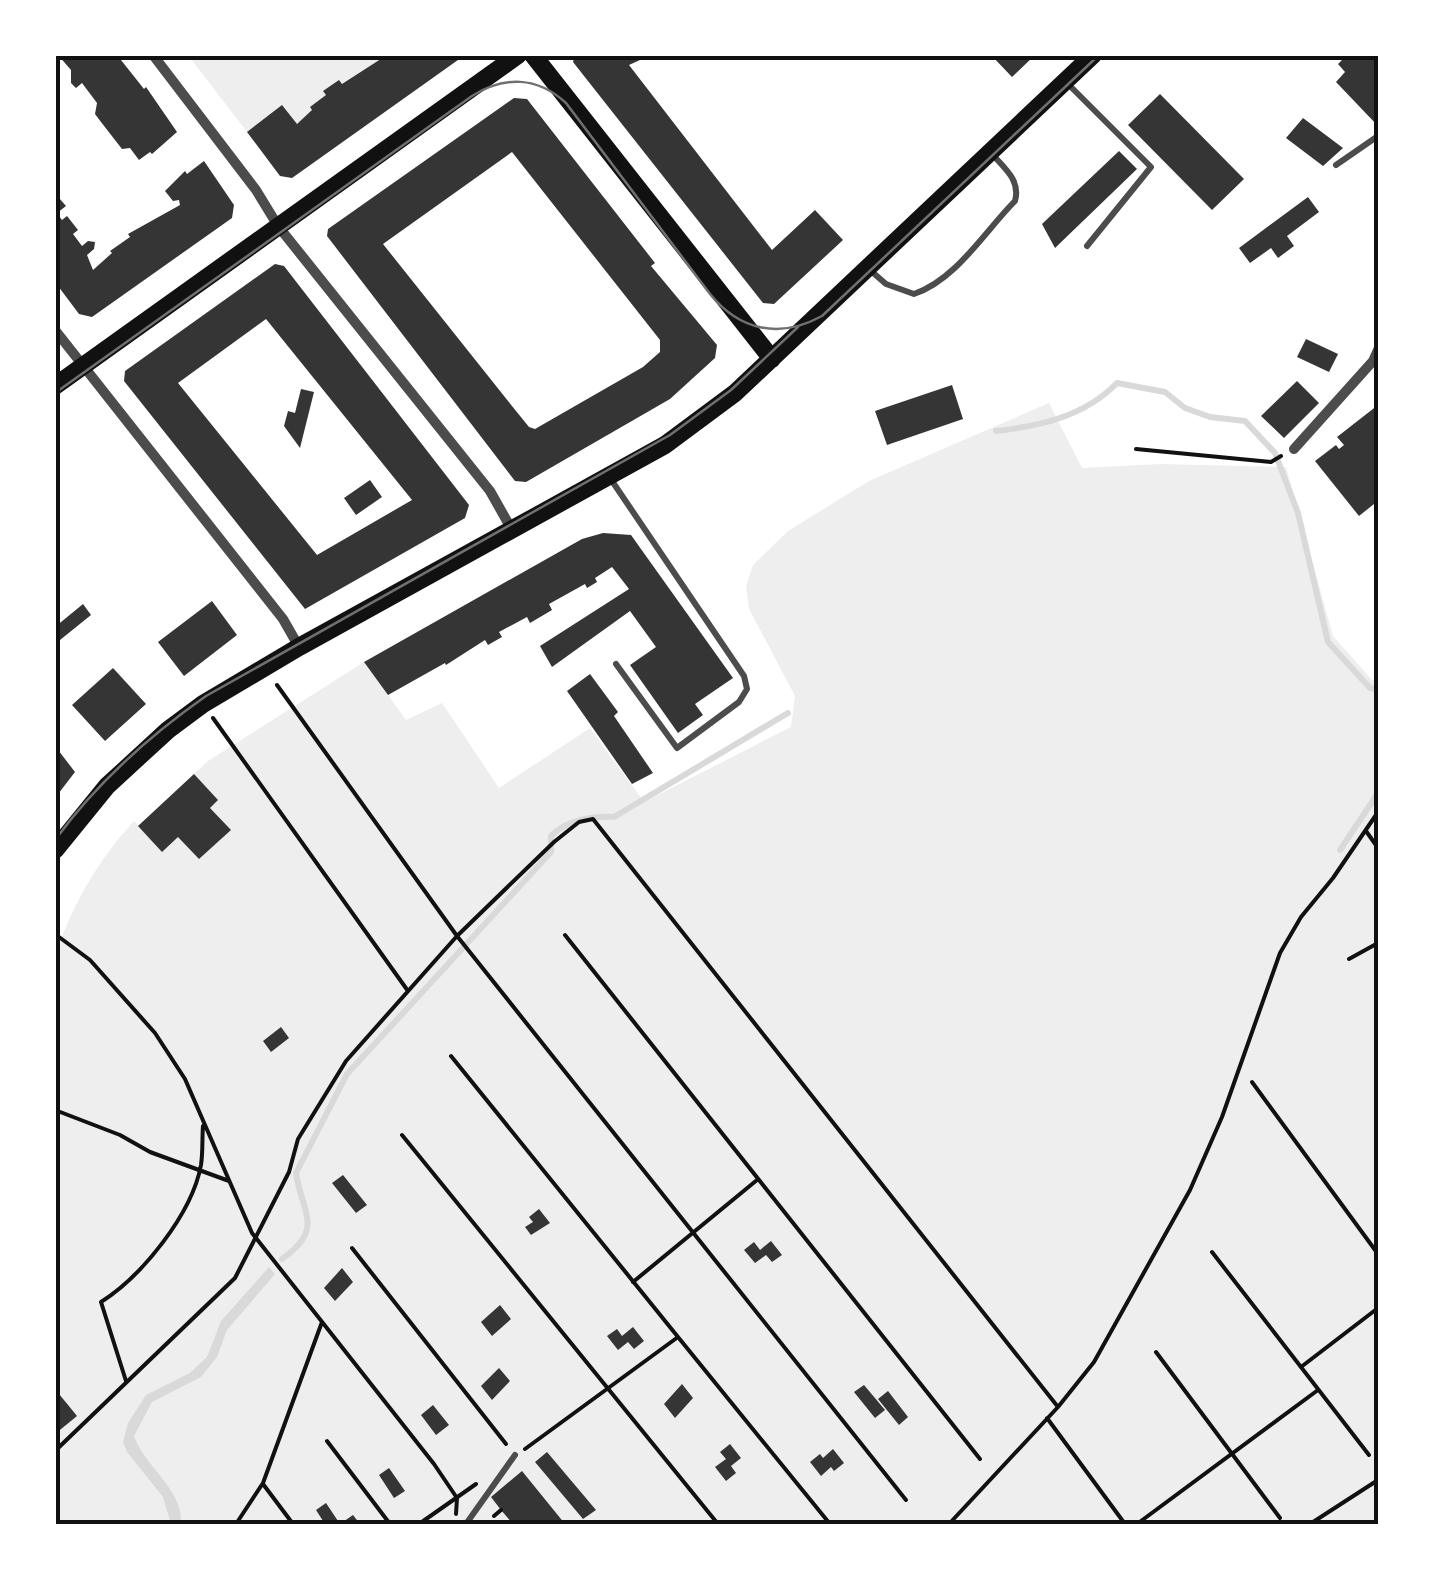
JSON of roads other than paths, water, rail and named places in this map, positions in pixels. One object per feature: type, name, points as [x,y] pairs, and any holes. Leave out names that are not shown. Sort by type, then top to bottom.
[{"type":"main road","points":[[55,386],[518,55]]},
{"type":"main road","points":[[533,55],[772,359]]},
{"type":"main road","points":[[55,850],[107,786],[203,704],[665,445],[735,393],[1093,55]]},
{"type":"street","points":[[152,55],[256,190],[278,226],[490,492],[512,530]]},
{"type":"street","points":[[55,330],[283,619],[299,647]]},
{"type":"street","points":[[1294,450],[1376,357]]},
{"type":"lane","points":[[1066,81],[1152,167],[1087,246]]},
{"type":"lane","points":[[1336,165],[1377,138]]},
{"type":"lane","points":[[868,267],[886,284],[914,294],[933,285],[956,265],[1016,200],[1015,180],[990,152]]},
{"type":"lane","points":[[609,477],[744,676],[747,688],[739,702],[677,748],[616,664]]},
{"type":"lane","points":[[466,1524],[516,1456]]},
{"type":"waterway","points":[[996,431],[1061,418],[1091,404],[1117,383],[1165,392],[1185,408],[1210,417],[1245,421],[1275,453],[1298,513],[1328,642],[1370,688],[1378,689]]},
{"type":"waterway","points":[[282,1259],[303,1239],[307,1229],[296,1173],[347,1074],[551,852],[551,836],[580,820],[614,817],[788,713]]},
{"type":"waterway","points":[[1340,850],[1378,793]]},
{"type":"tram line","points":[[55,393],[472,96],[508,82],[544,88],[566,103],[722,307],[762,328],[806,323],[822,316],[1099,55]]},
{"type":"tram line","points":[[55,840],[124,762],[206,696],[670,435],[731,390],[798,327]]}]
